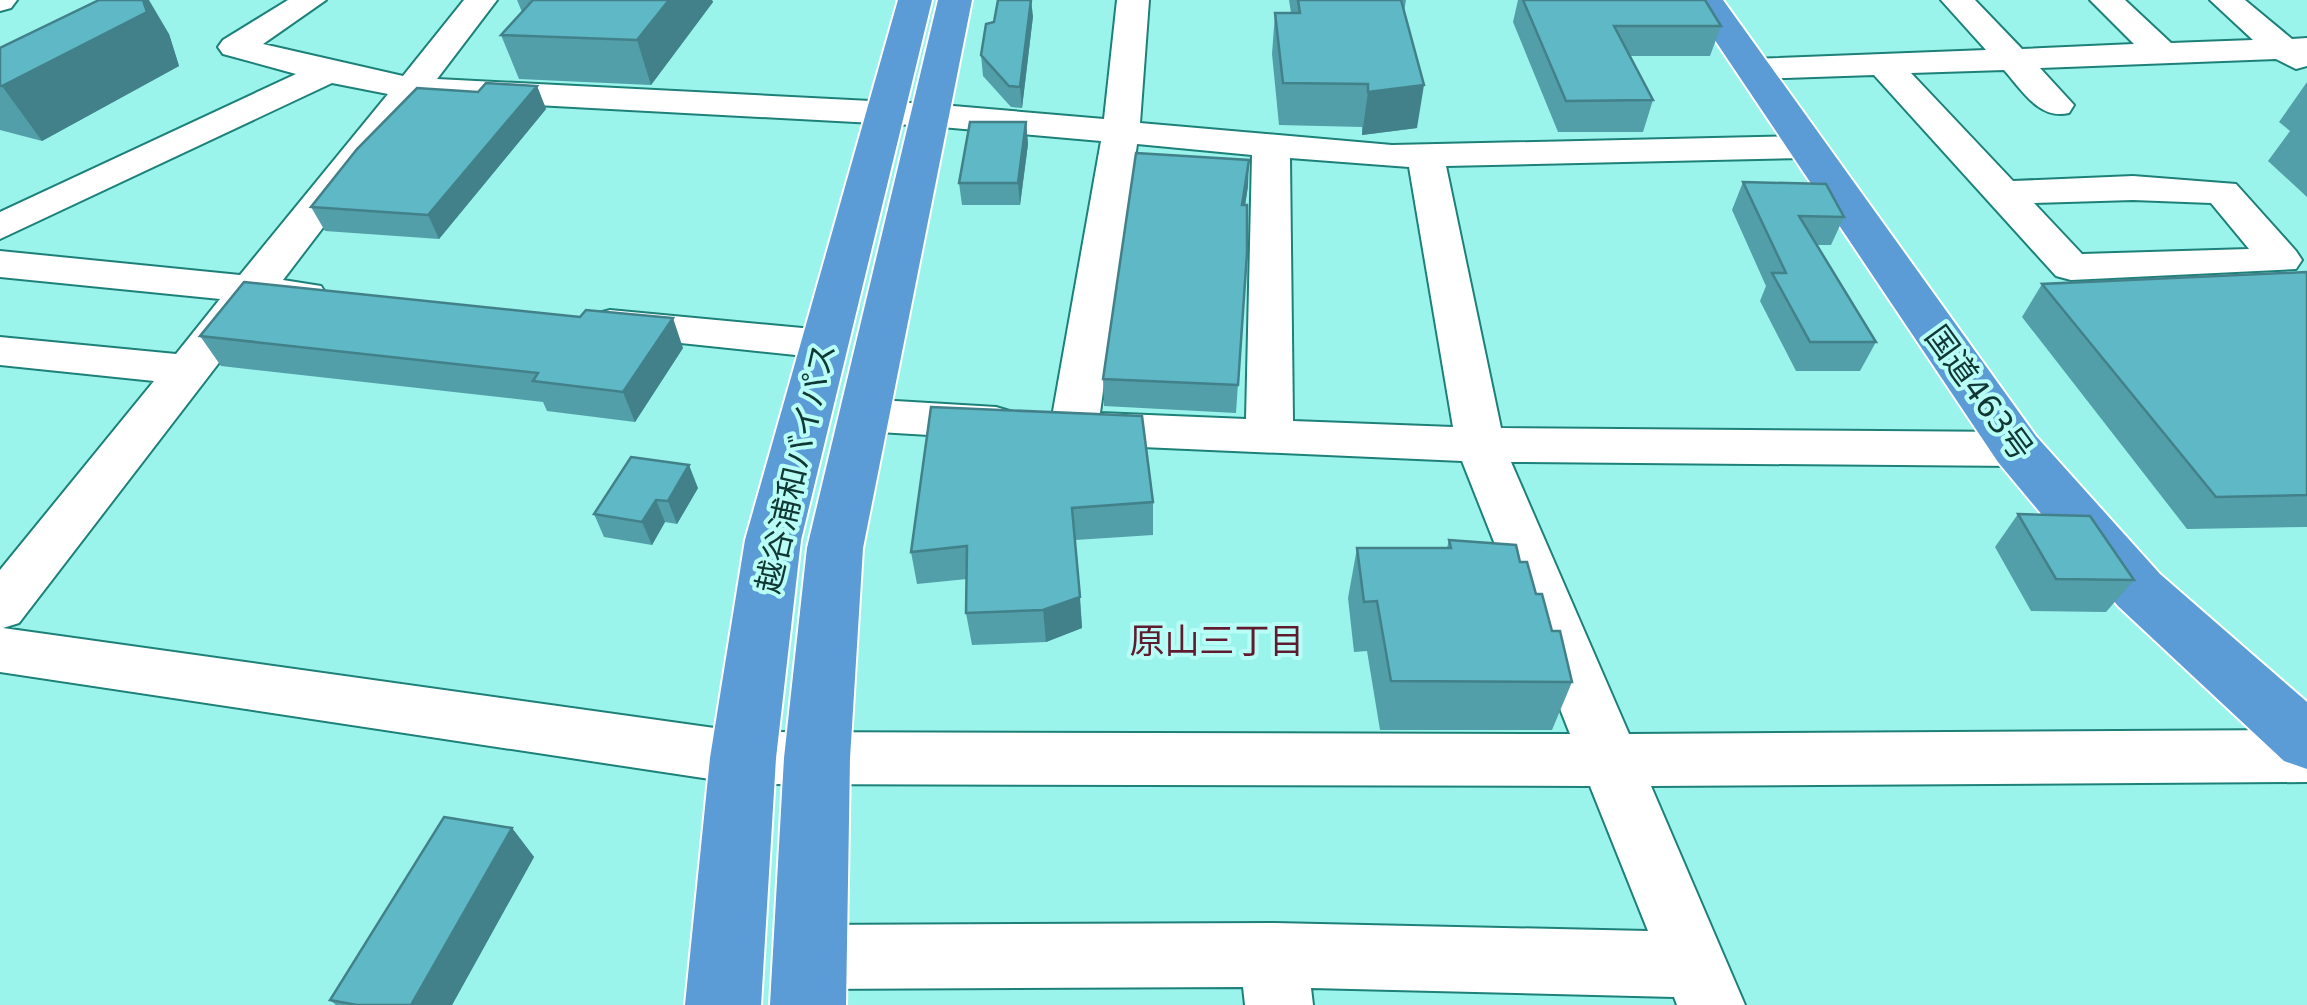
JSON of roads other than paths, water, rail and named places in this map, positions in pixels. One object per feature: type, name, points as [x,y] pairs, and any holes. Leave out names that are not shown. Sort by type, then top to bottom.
[{"type":"highway","name":"越谷浦和バイパス","points":[[808,981],[817,758],[836,548],[862,415],[908,114],[915,0]]},
{"type":"highway","name":"越谷浦和バイパス","points":[[723,1005],[743,758],[773,540],[824,344],[954,0]]},
{"type":"highway","name":"国道463号","points":[[1705,0],[2017,448],[2139,590],[2307,741]]},
{"type":"street","points":[[310,0],[235,47],[328,72],[412,88],[908,114],[1392,156],[1806,148]]},
{"type":"street","points":[[0,608],[481,0]]},
{"type":"street","points":[[1074,428],[1121,131],[1133,0]]},
{"type":"street","points":[[1957,0],[2008,59],[2056,105]]},
{"type":"street","points":[[2106,0],[2161,52]]},
{"type":"street","points":[[2226,0],[2299,54]]},
{"type":"street","points":[[1752,69],[2161,52],[2299,54]]},
{"type":"street","points":[[1883,64],[2070,267],[2281,260],[2222,192],[2133,188],[2003,193]]},
{"type":"street","points":[[0,227],[328,72]]},
{"type":"street","points":[[1269,434],[1271,144]]},
{"type":"street","points":[[808,981],[1276,980],[1703,985],[1480,445],[1425,154]]},
{"type":"street","points":[[0,264],[352,299]]},
{"type":"street","points":[[566,320],[824,344]]},
{"type":"street","points":[[0,351],[191,370]]},
{"type":"street","points":[[862,415],[1480,445],[2017,448]]},
{"type":"street","points":[[0,650],[743,758],[1612,760],[2307,756]]},
{"type":"district","name":"原山三丁目","points":[[1217,641]]}]
